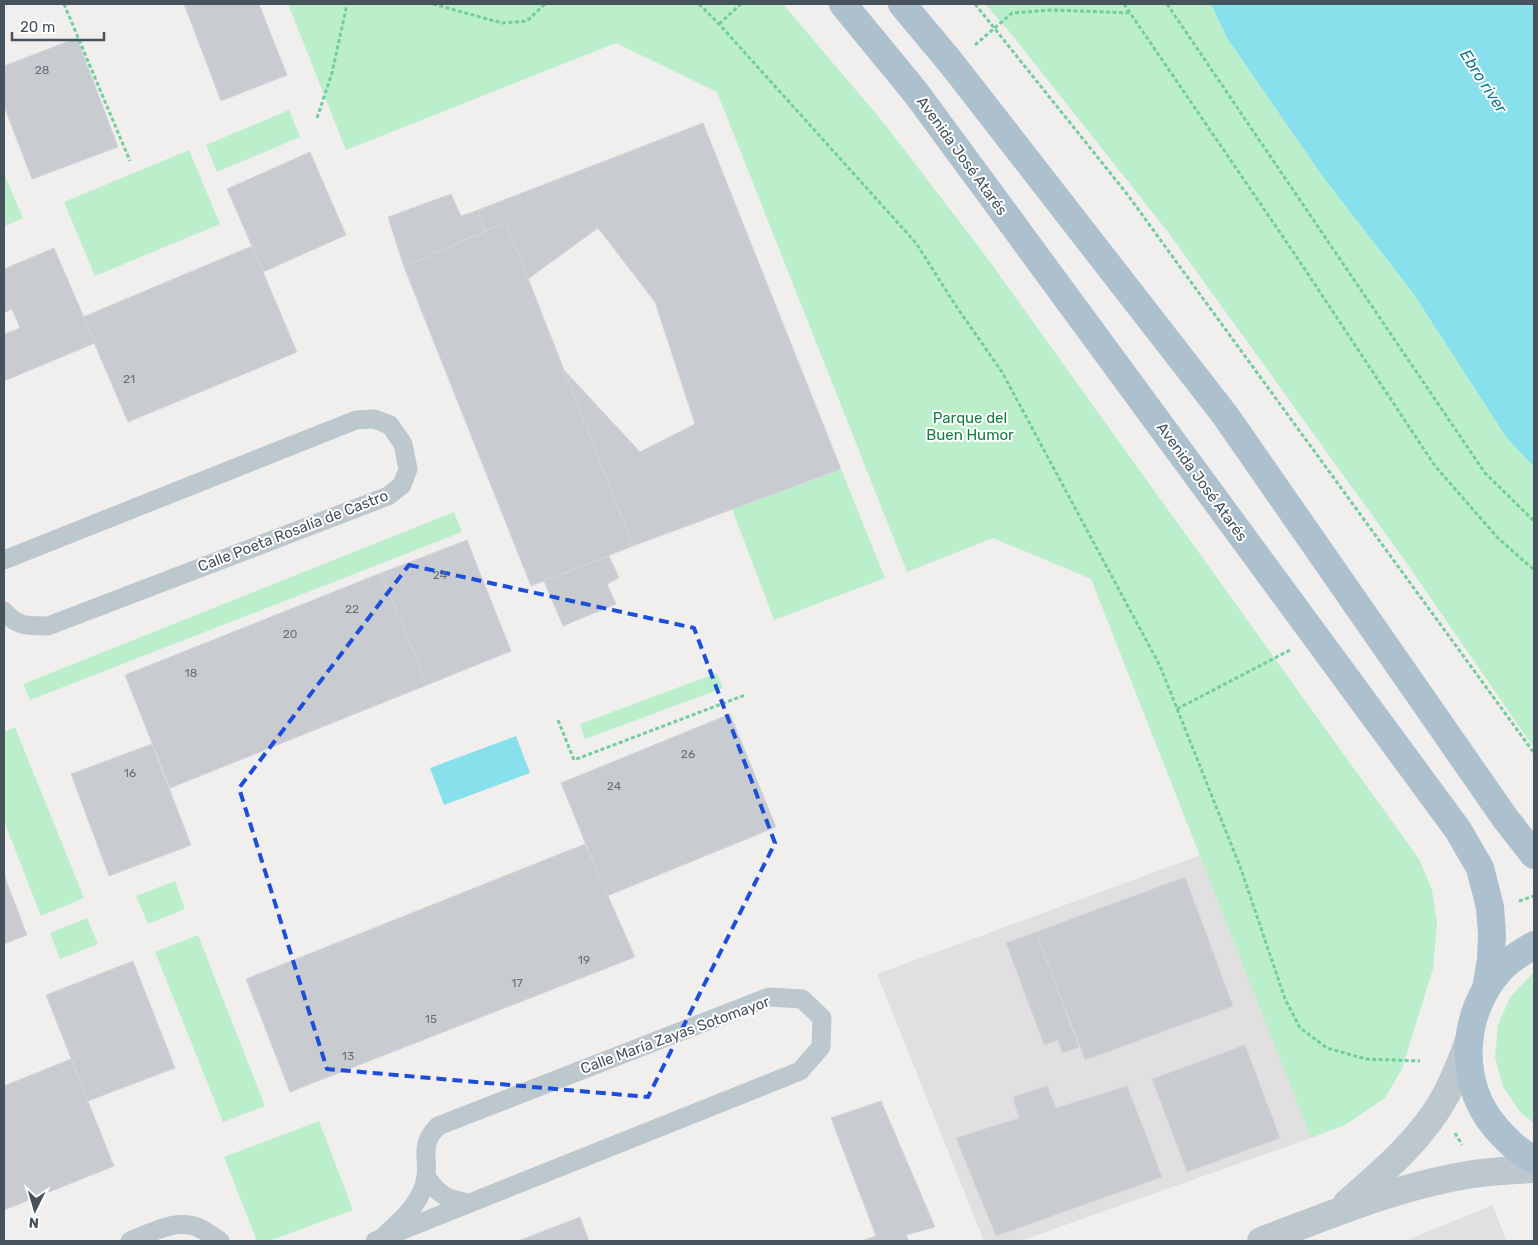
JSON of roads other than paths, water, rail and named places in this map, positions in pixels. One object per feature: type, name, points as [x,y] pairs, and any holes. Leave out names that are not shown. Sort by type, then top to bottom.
[{"type":"main road","name":"Avenida José Atarés","points":[[844,4],[916,93],[1458,830],[1480,868],[1490,907],[1491,960],[1486,989]]},
{"type":"main road","points":[[902,4],[952,64],[1225,416],[1505,818],[1534,855]]},
{"type":"main road","points":[[1534,945],[1519,953],[1501,969],[1486,989],[1474,1015],[1468,1043],[1469,1070],[1474,1088],[1490,1120],[1508,1141],[1534,1159]]},
{"type":"street","points":[[1336,1212],[1380,1175],[1401,1154],[1432,1116],[1446,1094],[1468,1043]]},
{"type":"street","points":[[1261,1241],[1336,1212],[1399,1191],[1473,1174],[1534,1169]]},
{"type":"lane","name":"Calle Poeta Rosalía de Castro","points":[[4,578],[11,557],[356,420],[374,419],[390,426],[403,444],[408,468],[402,485],[388,496],[48,626],[24,626],[9,617],[4,611]]},
{"type":"lane","name":"Calle María Zayas Sotomayor","points":[[769,997],[802,998],[822,1018],[821,1047],[800,1070],[378,1240],[407,1215],[418,1199],[426,1177],[425,1151],[429,1138],[438,1126],[769,997]]},
{"type":"lane","points":[[426,1177],[435,1189],[448,1199],[469,1204]]},
{"type":"lane","points":[[130,1241],[169,1226],[189,1225],[207,1236],[220,1241]]},
{"type":"water","name":"Ebro river","points":[[1211,4],[1534,4],[1534,467],[1506,437],[1413,293],[1323,177],[1227,38]]},
{"type":"water","points":[[516,736],[530,773],[444,805],[430,768]]},
{"type":"park label","name":"Parque del Buen Humor","points":[[970,426]]}]
